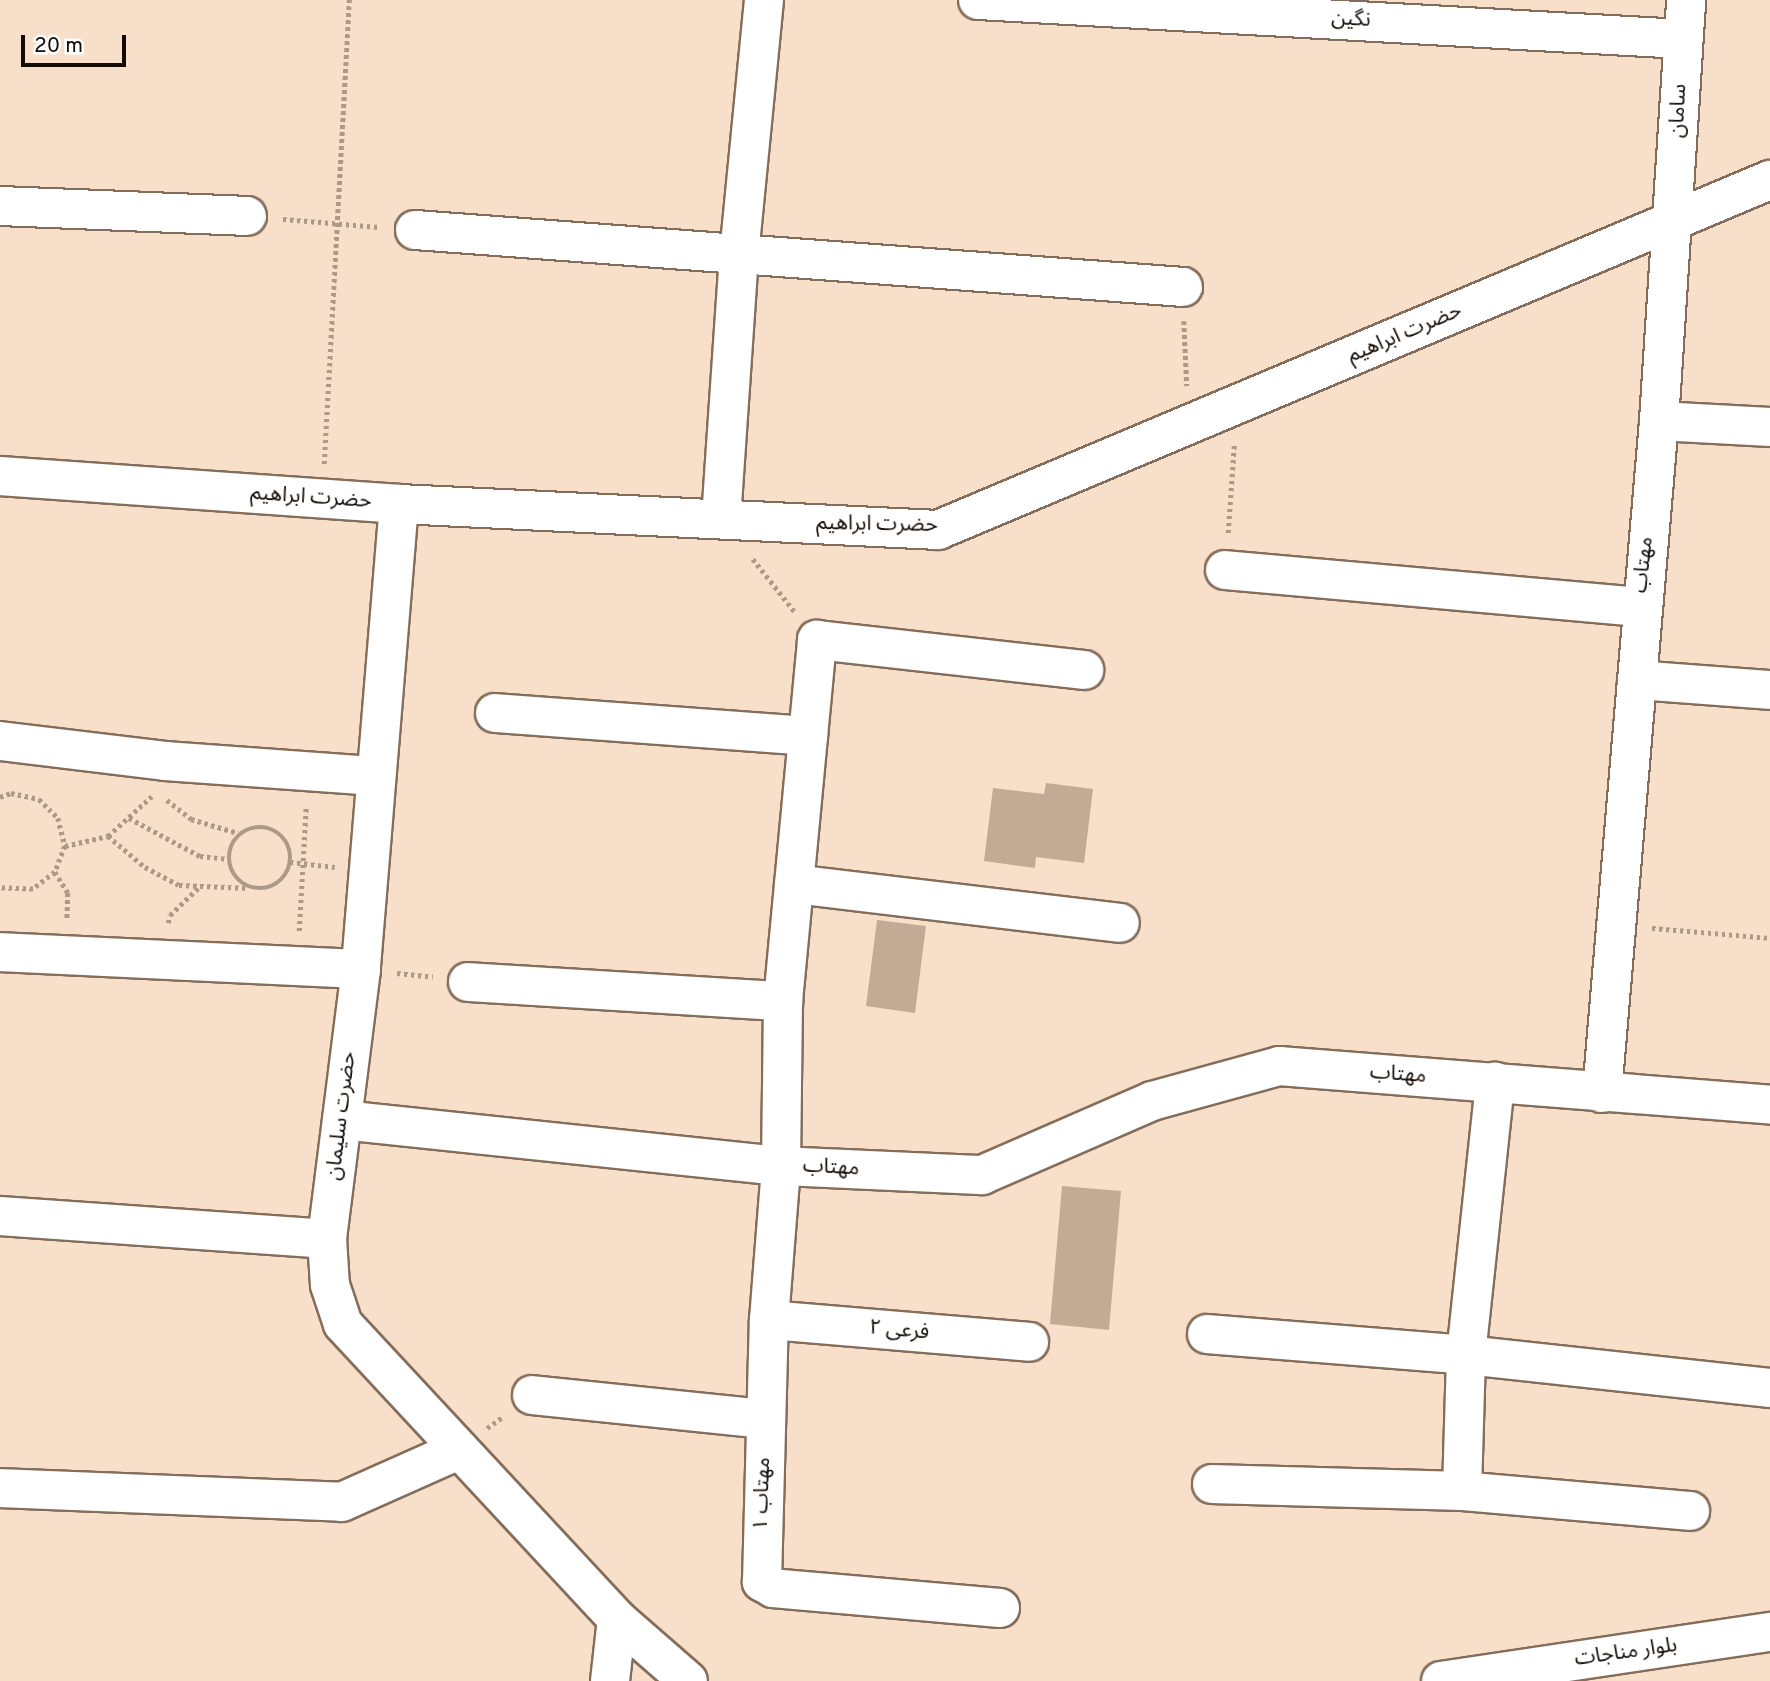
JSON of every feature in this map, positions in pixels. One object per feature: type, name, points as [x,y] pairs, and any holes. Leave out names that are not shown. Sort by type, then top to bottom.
[{"type":"street","points":[[722,519],[739,255],[764,0]]},
{"type":"street","name":"نگین","points":[[978,0],[1683,38]]},
{"type":"street","name":"سامان","points":[[1673,222],[1686,0]]},
{"type":"street","name":"حضرت ابراهیم","points":[[0,476],[399,505],[938,530],[1770,180]]},
{"type":"street","points":[[0,206],[247,216]]},
{"type":"street","name":"مهتاب","points":[[342,1120],[781,1166],[982,1175],[1152,1101],[1279,1066],[1602,1093],[1637,680],[1640,607],[1659,421],[1673,222]]},
{"type":"street","points":[[415,230],[1183,288]]},
{"type":"street","points":[[1659,421],[1770,427]]},
{"type":"street","name":"حضرت سلیمان","points":[[399,505],[361,969],[327,1239],[330,1285],[342,1324],[617,1619],[688,1681]]},
{"type":"street","points":[[1225,570],[1640,607]]},
{"type":"street","points":[[817,640],[1083,670]]},
{"type":"street","name":"مهتاب ۱","points":[[817,640],[783,1001],[781,1166],[769,1320],[762,1581],[773,1588],[1000,1608]]},
{"type":"street","points":[[1637,680],[1770,690]]},
{"type":"street","points":[[495,713],[807,736]]},
{"type":"street","points":[[0,741],[164,761],[375,776]]},
{"type":"street","points":[[794,884],[1120,923]]},
{"type":"street","points":[[0,952],[66,953],[361,969]]},
{"type":"street","points":[[468,982],[783,1001]]},
{"type":"street","points":[[1462,1491],[1466,1355],[1495,1082]]},
{"type":"street","points":[[1602,1093],[1770,1105]]},
{"type":"street","points":[[0,1216],[327,1239]]},
{"type":"street","name":"فرعی ۲","points":[[769,1320],[1029,1342]]},
{"type":"street","points":[[1208,1334],[1466,1355],[1770,1388]]},
{"type":"street","points":[[532,1395],[766,1419]]},
{"type":"street","points":[[0,1488],[342,1502],[459,1450]]},
{"type":"street","points":[[1212,1484],[1462,1491],[1690,1511]]},
{"type":"street","points":[[610,1681],[617,1619]]},
{"type":"street","name":"بلوار مناجات","points":[[1441,1681],[1770,1632]]},
{"type":"path","points":[[323,499],[349,0]]},
{"type":"path","points":[[247,216],[415,230]]},
{"type":"path","points":[[1183,288],[1189,425]]},
{"type":"path","points":[[1225,570],[1237,405]]},
{"type":"path","points":[[722,519],[817,640]]},
{"type":"path","points":[[296,965],[308,771]]},
{"type":"path","points":[[65,846],[108,836],[157,792],[191,819],[238,833],[258,825],[280,832],[292,851],[289,873],[272,888],[179,885],[145,867],[108,836]]},
{"type":"path","points":[[0,797],[11,793],[38,799],[58,818],[65,846],[55,872],[33,889],[0,888]]},
{"type":"path","points":[[129,818],[200,856],[230,859]]},
{"type":"path","points":[[238,833],[230,859],[232,875],[248,888]]},
{"type":"path","points":[[55,872],[68,893],[66,953]]},
{"type":"path","points":[[162,958],[170,915],[198,887]]},
{"type":"path","points":[[1616,925],[1770,938]]},
{"type":"path","points":[[361,969],[468,982]]},
{"type":"path","points":[[459,1450],[532,1395]]},
{"type":"building","points":[[1046,783],[1093,789],[1084,863],[1036,857],[1035,868],[984,861],[993,788],[1044,794]]},
{"type":"building","points":[[877,920],[926,926],[915,1013],[866,1006]]},
{"type":"building","points":[[1062,1186],[1121,1191],[1109,1330],[1050,1324]]}]
